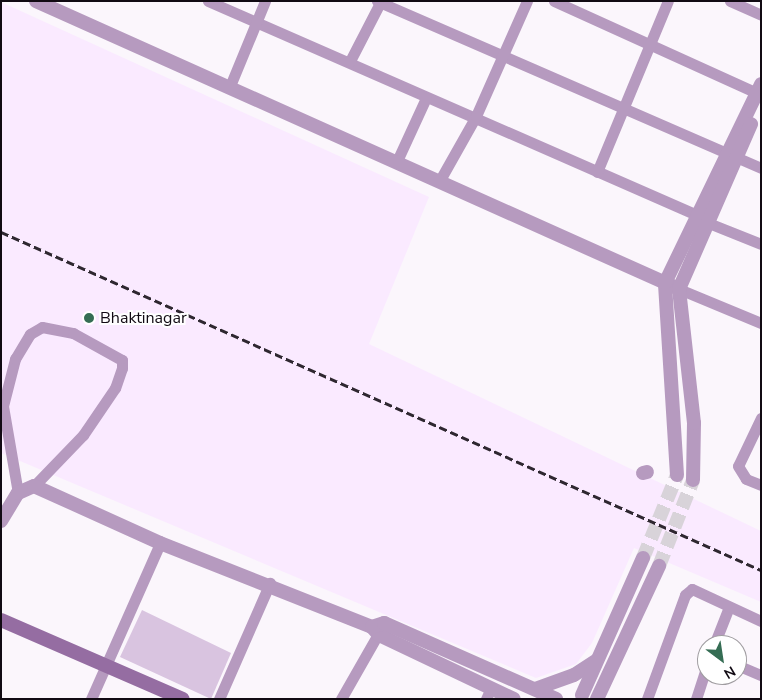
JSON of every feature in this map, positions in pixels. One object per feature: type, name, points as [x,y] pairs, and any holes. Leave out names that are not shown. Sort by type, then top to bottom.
[{"type":"main road","points":[[2,619],[183,699]]},
{"type":"street","points":[[36,1],[440,180],[665,284],[761,323]]},
{"type":"street","points":[[208,1],[350,61],[426,98],[476,116],[701,219],[761,244]]},
{"type":"street","points":[[230,86],[265,1]]},
{"type":"street","points":[[440,180],[476,116],[528,1]]},
{"type":"street","points":[[554,1],[649,41],[760,94],[701,219],[665,284],[677,475]]},
{"type":"street","points":[[597,172],[649,41],[668,1]]},
{"type":"street","points":[[730,1],[761,15]]},
{"type":"street","points":[[350,61],[380,2],[761,168]]},
{"type":"street","points":[[397,161],[426,98]]},
{"type":"street","points":[[693,480],[694,423],[679,289],[701,219]]},
{"type":"street","points":[[1,521],[18,493],[34,486],[83,434],[115,388],[122,368],[122,360],[73,333],[42,327],[30,334],[16,360],[3,406],[18,493]]},
{"type":"street","points":[[761,418],[738,466],[746,479],[761,485]]},
{"type":"street","points":[[34,486],[160,543],[270,583],[378,629],[556,699]]},
{"type":"street","points":[[91,699],[108,665],[160,543]]},
{"type":"street","points":[[583,698],[642,558]]},
{"type":"street","points":[[598,699],[659,566]]},
{"type":"street","points":[[219,699],[270,583]]},
{"type":"street","points":[[647,699],[685,595],[692,590],[761,621]]},
{"type":"street","points":[[718,635],[729,607]]},
{"type":"street","points":[[378,629],[488,694],[514,699]]},
{"type":"street","points":[[341,699],[378,629]]},
{"type":"street","points":[[535,690],[574,675],[598,659]]},
{"type":"street","points":[[747,670],[761,675]]},
{"type":"street","points":[[610,671],[610,699]]},
{"type":"street","points":[[696,699],[701,685]]},
{"type":"shaded area","points":[[1,2],[429,197],[369,344],[761,531],[761,602],[634,548],[592,643],[576,664],[536,678],[1,453]]},
{"type":"building","points":[[142,610],[231,653],[211,699],[120,657]]},
{"type":"tunnel","points":[[643,558],[677,475]]},
{"type":"tunnel","points":[[659,566],[693,480]]},
{"type":"railway","points":[[1,232],[761,570]]},
{"type":"place","name":"Bhaktinagar","points":[[89,318]]}]
